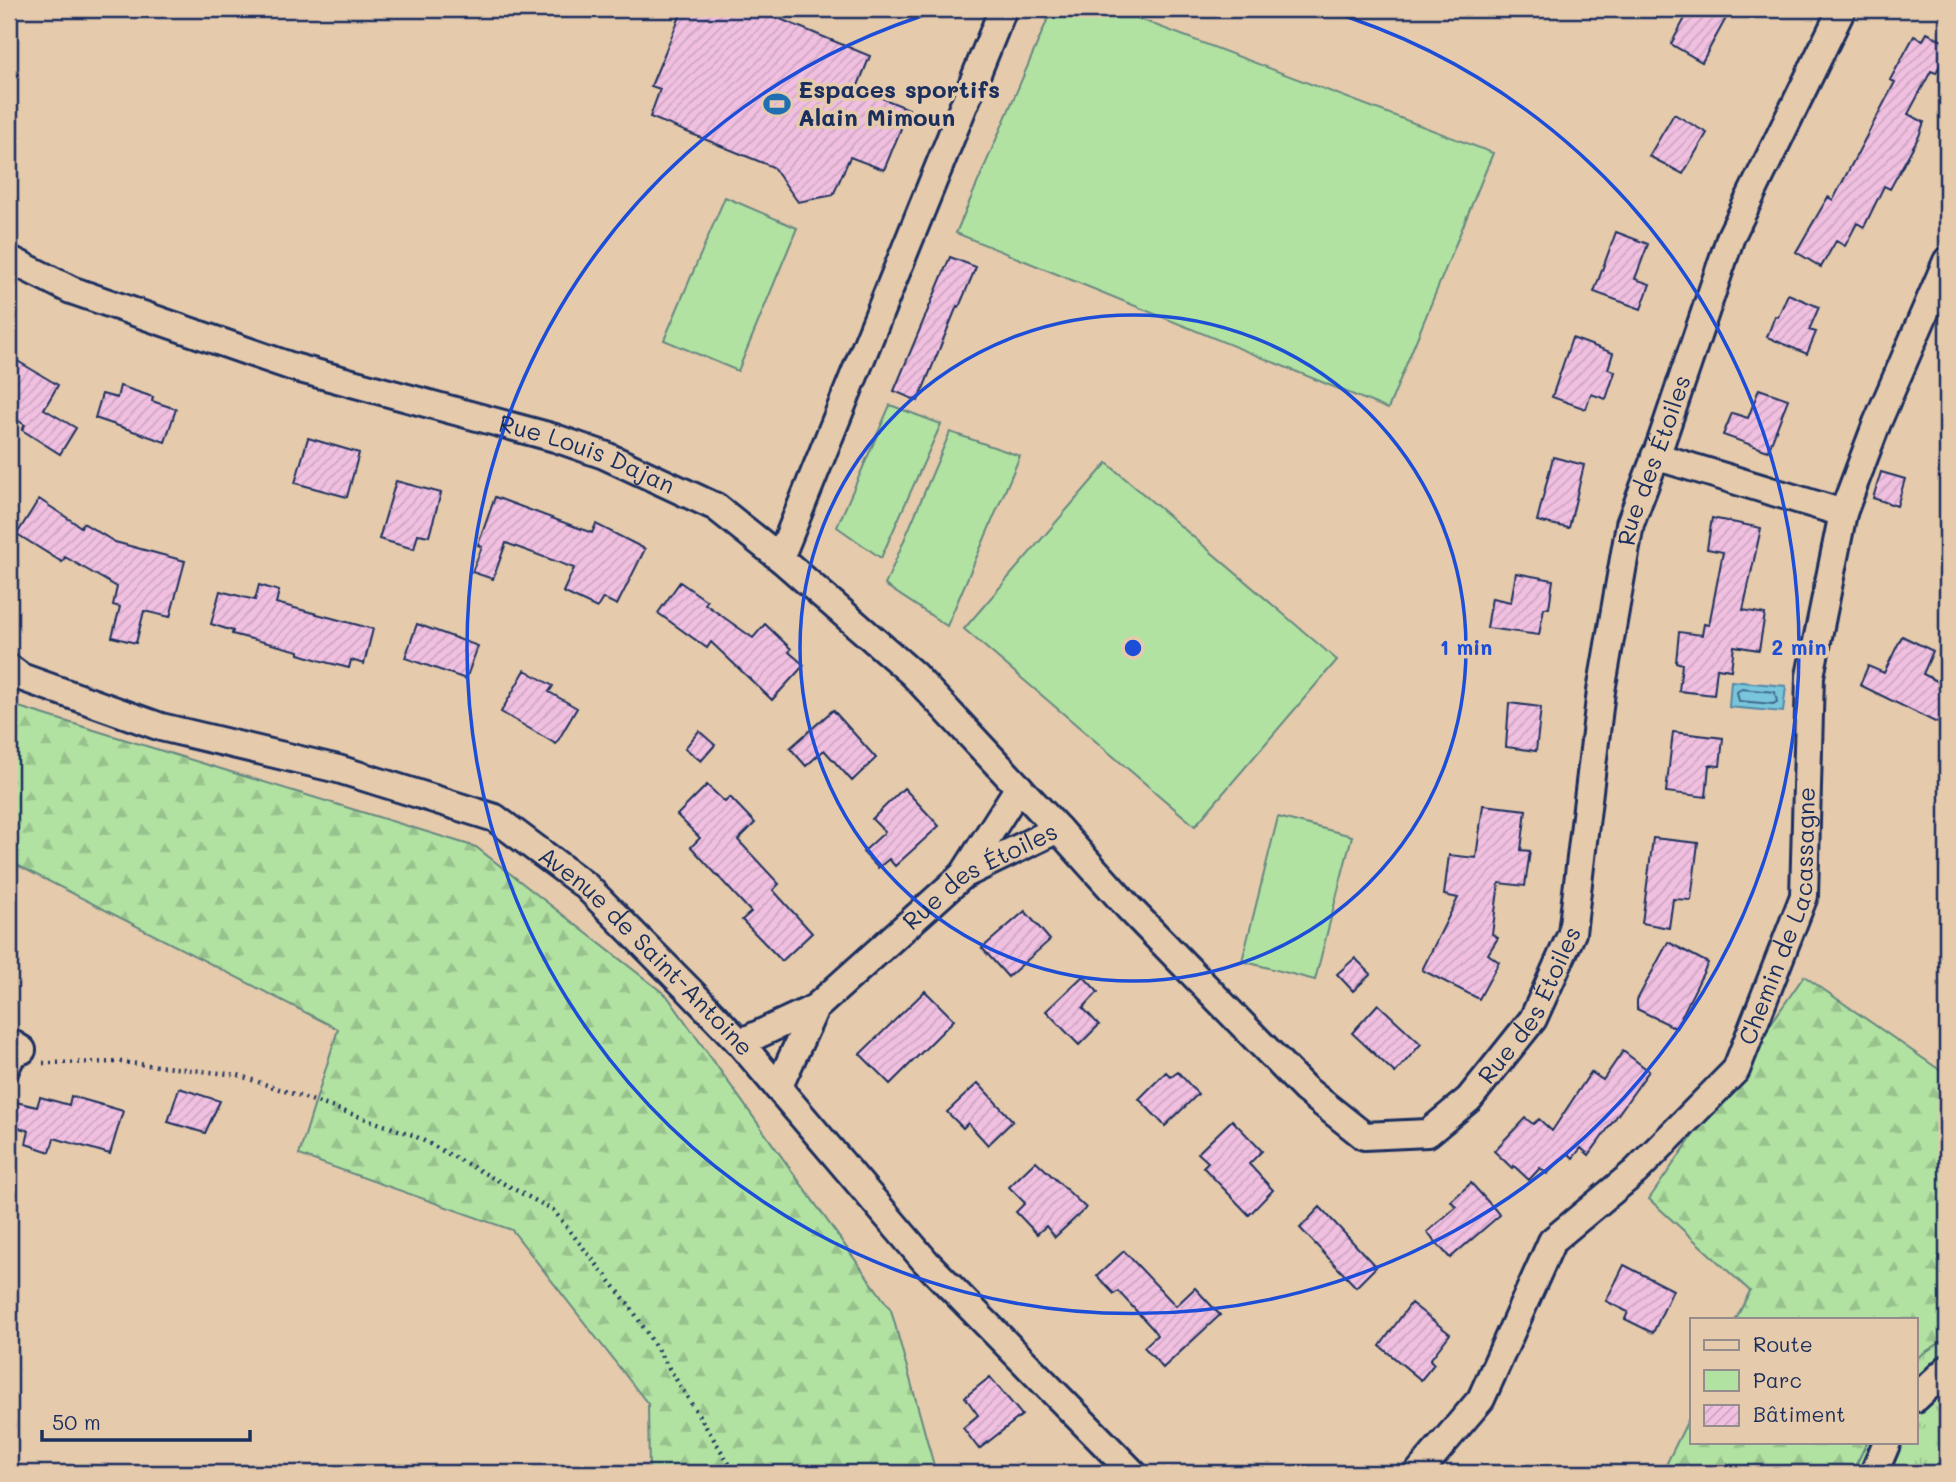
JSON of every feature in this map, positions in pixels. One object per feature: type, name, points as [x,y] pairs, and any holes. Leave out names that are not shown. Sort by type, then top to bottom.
[{"type":"street","points":[[780,558],[1003,9]]},
{"type":"street","name":"Rue des Étoiles","points":[[778,1088],[814,1008],[963,875],[1058,829],[1129,908],[1305,1089],[1364,1136],[1428,1133],[1469,1099],[1533,1019],[1573,933],[1601,691],[1630,524],[1731,236],[1842,9]]},
{"type":"street","name":"Rue Louis Dajan","points":[[9,258],[71,290],[293,367],[555,438],[604,455],[716,507],[780,558],[913,674],[1058,829]]},
{"type":"street","name":"Chemin de Lacassagne","points":[[1418,1473],[1480,1399],[1552,1241],[1635,1172],[1736,1070],[1804,897],[1810,676],[1843,513],[1877,423],[1947,261]]},
{"type":"street","points":[[1656,456],[1843,513]]},
{"type":"street","name":"Avenue de Saint-Antoine","points":[[9,668],[21,677],[161,727],[338,769],[495,818],[586,886],[740,1043],[926,1262],[1133,1473]]},
{"type":"street","points":[[963,875],[1019,787]]},
{"type":"street","points":[[740,1043],[814,1008]]},
{"type":"street","points":[[1918,1396],[1947,1369]]},
{"type":"street","points":[[1874,1473],[1886,1444]]},
{"type":"lane","points":[[9,1077],[15,1046]]},
{"type":"path","points":[[15,1046],[41,1063],[121,1062],[238,1075],[413,1135],[553,1210],[630,1306],[735,1473]]},
{"type":"green space","points":[[1052,9],[1113,9],[1493,153],[1388,409],[956,233]]},
{"type":"green space","points":[[725,197],[797,228],[738,371],[664,340]]},
{"type":"green space","points":[[890,405],[941,424],[881,558],[837,527]]},
{"type":"green space","points":[[950,432],[1020,456],[947,626],[885,585]]},
{"type":"green space","points":[[1107,463],[1337,660],[1195,826],[964,629]]},
{"type":"green space","points":[[9,704],[476,847],[667,996],[891,1310],[936,1473],[649,1473],[648,1404],[512,1230],[299,1155],[338,1029],[9,861]]},
{"type":"green space","points":[[1278,817],[1352,836],[1315,980],[1242,961]]},
{"type":"green space","points":[[1804,976],[1947,1075],[1947,1338],[1918,1357],[1918,1318],[1736,1318],[1750,1291],[1649,1199]]},
{"type":"green space","points":[[1947,1338],[1947,1473],[1852,1473],[1866,1444],[1918,1444],[1918,1357]]},
{"type":"green space","points":[[1690,1416],[1690,1444],[1866,1444],[1852,1473],[1662,1473]]},
{"type":"water","points":[[1731,681],[1786,686],[1783,712],[1729,707]]},
{"type":"building","points":[[683,9],[756,9],[870,56],[857,88],[909,109],[884,170],[850,157],[833,195],[798,202],[773,167],[650,117],[660,89],[651,86]]},
{"type":"building","points":[[1690,9],[1731,9],[1702,62],[1671,44]]},
{"type":"building","points":[[1927,33],[1947,43],[1947,52],[1936,73],[1931,71],[1908,114],[1924,122],[1919,136],[1890,189],[1884,186],[1864,227],[1857,223],[1845,246],[1836,241],[1821,267],[1796,252],[1828,197],[1833,200],[1895,82],[1890,80],[1914,36],[1923,40]]},
{"type":"building","points":[[1674,114],[1707,133],[1683,174],[1649,156]]},
{"type":"building","points":[[1616,232],[1648,244],[1635,279],[1650,284],[1641,309],[1594,292]]},
{"type":"building","points":[[950,257],[976,267],[918,401],[894,391]]},
{"type":"building","points":[[1788,294],[1819,307],[1809,330],[1816,332],[1807,354],[1767,337]]},
{"type":"building","points":[[1572,338],[1613,353],[1608,369],[1615,372],[1606,399],[1591,394],[1586,409],[1552,397]]},
{"type":"building","points":[[9,356],[58,385],[44,409],[76,428],[60,454],[22,430],[25,425],[9,415]]},
{"type":"building","points":[[120,386],[153,397],[152,401],[176,409],[165,442],[95,418],[102,394],[117,398]]},
{"type":"building","points":[[1759,389],[1788,399],[1768,451],[1723,435],[1732,413],[1748,418]]},
{"type":"building","points":[[308,438],[359,453],[347,497],[295,483]]},
{"type":"building","points":[[1553,457],[1584,465],[1569,528],[1537,521]]},
{"type":"building","points":[[1881,472],[1905,479],[1897,506],[1873,498]]},
{"type":"building","points":[[396,481],[441,493],[429,536],[418,534],[414,549],[379,539]]},
{"type":"building","points":[[495,497],[592,533],[596,524],[645,549],[617,605],[603,598],[597,608],[563,592],[574,568],[506,543],[493,579],[472,572],[482,547],[478,545]]},
{"type":"building","points":[[39,499],[81,527],[83,523],[115,542],[185,561],[170,617],[144,611],[136,643],[112,637],[120,607],[113,605],[117,587],[65,557],[62,562],[17,534]]},
{"type":"building","points":[[1712,518],[1761,528],[1743,610],[1765,614],[1759,650],[1734,646],[1731,670],[1717,668],[1714,695],[1679,691],[1682,664],[1676,662],[1679,632],[1702,635],[1704,624],[1709,625],[1723,552],[1707,549]]},
{"type":"building","points":[[1516,573],[1553,580],[1549,608],[1544,608],[1539,635],[1487,628],[1492,598],[1511,602]]},
{"type":"building","points":[[680,582],[707,601],[705,604],[753,638],[765,624],[804,665],[772,700],[711,642],[707,648],[658,613]]},
{"type":"building","points":[[259,585],[279,591],[276,603],[373,629],[364,664],[351,660],[349,668],[325,662],[299,654],[299,651],[232,634],[233,631],[211,624],[220,591],[255,600]]},
{"type":"building","points":[[417,624],[478,646],[466,679],[405,658]]},
{"type":"building","points":[[1902,636],[1933,651],[1923,674],[1937,681],[1942,695],[1947,698],[1937,723],[1860,685],[1868,666],[1884,673]]},
{"type":"building","points":[[525,670],[553,686],[549,692],[577,708],[556,744],[501,712]]},
{"type":"building","points":[[1509,703],[1541,707],[1536,751],[1506,747]]},
{"type":"building","points":[[833,710],[876,758],[852,781],[824,750],[806,766],[790,748]]},
{"type":"building","points":[[699,731],[715,745],[701,761],[685,748]]},
{"type":"building","points":[[1673,732],[1723,738],[1720,766],[1709,765],[1706,797],[1666,792]]},
{"type":"building","points":[[707,785],[725,802],[730,797],[755,823],[738,840],[779,884],[773,890],[812,933],[782,961],[742,920],[751,912],[691,847],[700,838],[677,815]]},
{"type":"building","points":[[904,788],[939,826],[895,866],[889,859],[878,868],[863,852],[885,832],[872,819]]},
{"type":"building","points":[[1483,805],[1526,810],[1521,850],[1530,851],[1525,886],[1499,883],[1492,934],[1498,938],[1488,954],[1499,962],[1479,999],[1422,970],[1458,898],[1444,895],[1449,855],[1476,858]]},
{"type":"building","points":[[1653,838],[1698,843],[1691,900],[1673,899],[1669,928],[1642,923]]},
{"type":"building","points":[[1025,911],[1050,940],[1008,977],[982,948]]},
{"type":"building","points":[[1668,942],[1708,963],[1676,1028],[1637,1009],[1637,1000]]},
{"type":"building","points":[[1355,958],[1371,974],[1353,991],[1337,974]]},
{"type":"building","points":[[1083,976],[1098,992],[1083,1008],[1099,1025],[1079,1045],[1046,1011]]},
{"type":"building","points":[[925,991],[954,1020],[890,1084],[860,1054]]},
{"type":"building","points":[[1378,1004],[1421,1044],[1395,1073],[1352,1033]]},
{"type":"building","points":[[1623,1051],[1649,1071],[1589,1155],[1581,1148],[1573,1158],[1568,1153],[1547,1174],[1540,1168],[1529,1180],[1494,1151],[1525,1118],[1533,1124],[1539,1119],[1552,1131],[1591,1072],[1603,1080]]},
{"type":"building","points":[[1166,1072],[1171,1077],[1178,1072],[1198,1094],[1165,1126],[1139,1099]]},
{"type":"building","points":[[978,1083],[1013,1121],[988,1145],[968,1123],[963,1128],[947,1112]]},
{"type":"building","points":[[179,1088],[220,1101],[205,1133],[168,1122]]},
{"type":"building","points":[[71,1096],[123,1111],[110,1154],[54,1138],[50,1152],[26,1144],[29,1131],[10,1125],[16,1102],[37,1107],[40,1097],[69,1105]]},
{"type":"building","points":[[1232,1120],[1262,1151],[1249,1164],[1273,1190],[1249,1215],[1203,1167],[1208,1162],[1198,1153]]},
{"type":"building","points":[[1036,1161],[1086,1208],[1055,1237],[1046,1226],[1037,1234],[1016,1212],[1025,1203],[1009,1187]]},
{"type":"building","points":[[1471,1183],[1500,1215],[1450,1258],[1427,1232],[1456,1207],[1451,1201]]},
{"type":"building","points":[[1320,1207],[1376,1267],[1356,1287],[1300,1228]]},
{"type":"building","points":[[1124,1251],[1176,1306],[1195,1288],[1220,1315],[1163,1368],[1144,1347],[1157,1335],[1152,1328],[1118,1291],[1114,1294],[1097,1276]]},
{"type":"building","points":[[1624,1265],[1673,1290],[1653,1333],[1625,1319],[1628,1312],[1606,1301]]},
{"type":"building","points":[[1411,1303],[1450,1334],[1430,1360],[1434,1364],[1421,1380],[1380,1346]]},
{"type":"building","points":[[990,1377],[1022,1415],[979,1449],[963,1428],[978,1415],[965,1397]]},
{"type":"place","name":"Espaces sportifs Alain Mimoun","points":[[777,104]]}]
